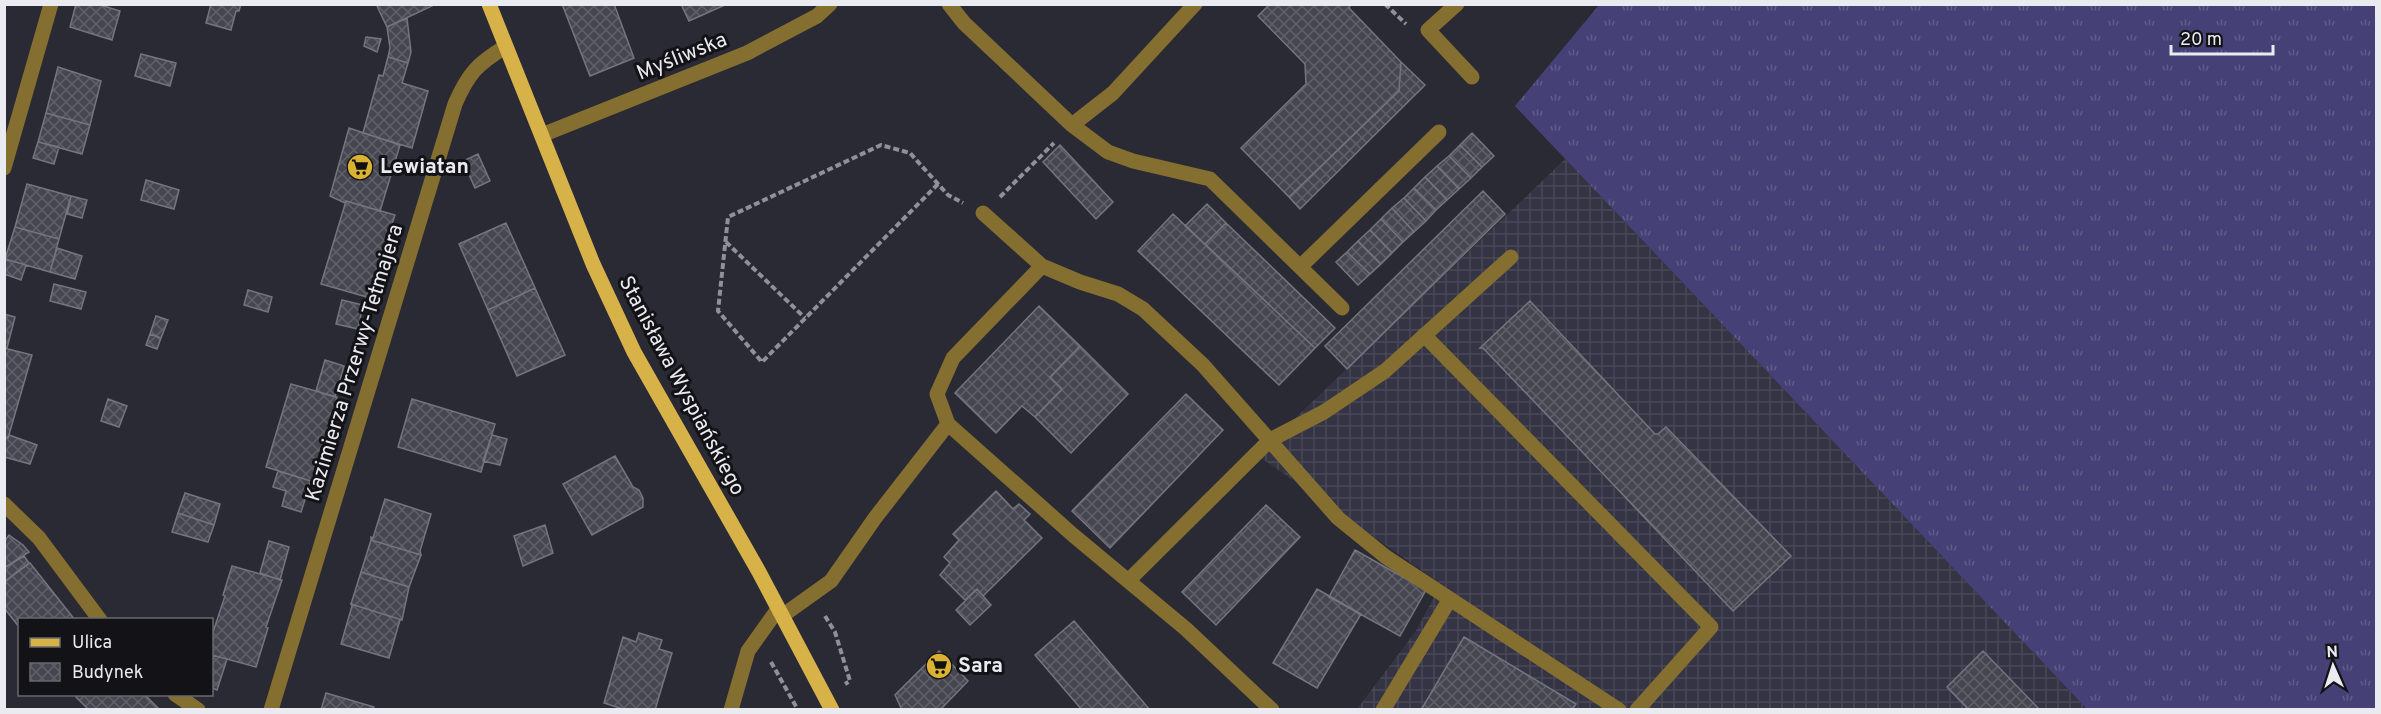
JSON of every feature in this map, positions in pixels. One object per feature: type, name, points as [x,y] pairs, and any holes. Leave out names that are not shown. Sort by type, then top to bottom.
[{"type":"main road","name":"Stanisława Wyspiańskiego","points":[[489,4],[593,264],[634,352],[832,710]]},
{"type":"street","points":[[4,168],[51,4]]},
{"type":"street","name":"Myśliwska","points":[[542,135],[747,53],[817,16],[831,4]]},
{"type":"street","points":[[949,4],[964,23],[1072,125],[1108,152],[1133,161],[1210,179],[1342,308]]},
{"type":"street","points":[[1072,125],[1113,93],[1195,4]]},
{"type":"street","points":[[1457,4],[1428,30],[1472,77]]},
{"type":"street","name":"Kazimierza Przerwy-Tetmajera","points":[[271,710],[455,104],[466,79],[485,59],[506,47]]},
{"type":"street","points":[[1300,267],[1439,132]]},
{"type":"street","points":[[983,213],[1042,266],[1080,282],[1118,294],[1143,309],[1203,365],[1338,518],[1386,557],[1609,706]]},
{"type":"street","points":[[1128,581],[1270,440],[1324,412],[1384,371],[1511,257]]},
{"type":"street","points":[[1042,266],[953,358],[937,393],[948,424],[1073,535],[1186,629],[1272,710]]},
{"type":"street","points":[[1424,335],[1711,627],[1637,710]]},
{"type":"street","points":[[731,710],[748,651],[780,613],[831,581],[875,518],[948,424]]},
{"type":"street","points":[[4,504],[39,538],[99,618]]},
{"type":"street","points":[[1383,710],[1450,599]]},
{"type":"street","points":[[178,696],[198,710]]},
{"type":"path","points":[[938,184],[762,362],[718,311],[728,217],[881,145],[910,153],[948,195],[983,213],[1072,125]]},
{"type":"path","points":[[726,242],[805,318]]},
{"type":"path","points":[[812,595],[835,632],[850,681],[839,687]]},
{"type":"path","points":[[758,638],[798,710]]},
{"type":"shaded area","points":[[1565,159],[2087,709],[1357,709],[1416,631],[1441,584],[1257,455]]},
{"type":"green space","points":[[1599,5],[2376,5],[2376,709],[2087,709],[1515,106]]},
{"type":"building","points":[[76,4],[97,4],[120,11],[112,40],[70,27]]},
{"type":"building","points":[[211,4],[241,4],[239,11],[236,11],[231,30],[206,23]]},
{"type":"building","points":[[376,4],[431,4],[432,6],[387,27]]},
{"type":"building","points":[[562,4],[614,4],[634,58],[590,76]]},
{"type":"building","points":[[681,4],[727,4],[689,21]]},
{"type":"building","points":[[1270,4],[1351,4],[1349,8],[1401,62],[1399,91],[1289,197],[1241,148],[1306,84],[1305,64],[1258,16]]},
{"type":"building","points":[[407,18],[411,52],[408,63],[388,57],[390,48],[387,27]]},
{"type":"building","points":[[366,37],[381,39],[377,52],[364,46]]},
{"type":"building","points":[[141,54],[176,63],[170,86],[135,76]]},
{"type":"building","points":[[388,57],[408,63],[402,83],[428,91],[412,148],[363,133],[379,75],[383,76]]},
{"type":"building","points":[[1401,62],[1425,85],[1300,209],[1289,197],[1399,91]]},
{"type":"building","points":[[58,67],[101,81],[90,125],[46,113]]},
{"type":"building","points":[[46,113],[90,125],[82,154],[38,142]]},
{"type":"building","points":[[349,128],[400,145],[380,211],[346,201],[345,203],[330,196]]},
{"type":"building","points":[[1472,133],[1494,156],[1482,167],[1460,145]]},
{"type":"building","points":[[38,142],[59,147],[54,164],[33,158]]},
{"type":"building","points":[[1060,145],[1113,202],[1096,219],[1043,162]]},
{"type":"building","points":[[1460,145],[1482,167],[1471,178],[1449,156]]},
{"type":"building","points":[[478,154],[490,181],[475,188],[463,161]]},
{"type":"building","points":[[1449,156],[1471,178],[1459,189],[1437,166]]},
{"type":"building","points":[[1437,166],[1459,189],[1447,200],[1425,177]]},
{"type":"building","points":[[1425,177],[1447,200],[1436,210],[1414,188]]},
{"type":"building","points":[[146,180],[179,190],[174,209],[141,200]]},
{"type":"building","points":[[27,184],[71,196],[59,239],[15,227]]},
{"type":"building","points":[[1414,188],[1436,210],[1426,221],[1404,198]]},
{"type":"building","points":[[1483,191],[1505,214],[1347,369],[1325,346]]},
{"type":"building","points":[[71,196],[87,200],[82,218],[67,214]]},
{"type":"building","points":[[1404,198],[1426,221],[1414,232],[1392,208]]},
{"type":"building","points":[[346,201],[395,215],[367,297],[321,284]]},
{"type":"building","points":[[1207,204],[1226,223],[1205,244],[1185,226]]},
{"type":"building","points":[[1392,208],[1414,232],[1403,242],[1381,219]]},
{"type":"building","points":[[1173,214],[1315,348],[1279,385],[1138,251]]},
{"type":"building","points":[[1381,219],[1403,242],[1392,253],[1370,230]]},
{"type":"building","points":[[506,223],[535,288],[488,310],[459,244]]},
{"type":"building","points":[[1226,223],[1335,328],[1315,348],[1205,244]]},
{"type":"building","points":[[15,227],[59,239],[50,272],[5,259]]},
{"type":"building","points":[[1370,230],[1392,253],[1381,264],[1358,241]]},
{"type":"building","points":[[1358,241],[1381,264],[1370,274],[1347,252]]},
{"type":"building","points":[[57,248],[82,256],[75,279],[50,272]]},
{"type":"building","points":[[1347,252],[1370,274],[1358,285],[1336,262]]},
{"type":"building","points":[[5,259],[26,265],[21,280],[4,274]]},
{"type":"building","points":[[54,284],[86,292],[81,309],[50,301]]},
{"type":"building","points":[[535,288],[565,355],[517,376],[488,310]]},
{"type":"building","points":[[248,290],[272,297],[268,312],[244,305]]},
{"type":"building","points":[[342,300],[363,305],[358,329],[336,324]]},
{"type":"building","points":[[1530,301],[1655,434],[1666,427],[1791,556],[1733,611],[1483,348],[1480,348]]},
{"type":"building","points":[[1039,306],[1080,346],[1050,377],[1062,389],[1035,417],[1022,406],[996,433],[955,393]]},
{"type":"building","points":[[4,314],[15,317],[7,348],[4,348]]},
{"type":"building","points":[[156,316],[168,320],[161,338],[150,334]]},
{"type":"building","points":[[150,334],[161,338],[157,349],[146,345]]},
{"type":"building","points":[[1080,346],[1128,394],[1071,453],[1035,417],[1062,389],[1050,377]]},
{"type":"building","points":[[4,348],[32,355],[8,438],[4,437]]},
{"type":"building","points":[[325,360],[344,366],[335,397],[316,391]]},
{"type":"building","points":[[291,384],[337,397],[314,482],[266,467]]},
{"type":"building","points":[[1186,394],[1223,430],[1110,548],[1072,511]]},
{"type":"building","points":[[108,399],[127,406],[119,427],[101,421]]},
{"type":"building","points":[[412,399],[495,424],[481,472],[398,447]]},
{"type":"building","points":[[9,435],[37,445],[30,464],[4,457],[4,437],[8,438]]},
{"type":"building","points":[[492,435],[507,439],[500,465],[483,461]]},
{"type":"building","points":[[615,456],[633,487],[639,490],[643,498],[643,507],[592,535],[563,484]]},
{"type":"building","points":[[278,471],[311,481],[301,512],[282,506],[286,491],[273,487]]},
{"type":"building","points":[[996,491],[1013,509],[1019,504],[1030,514],[1024,520],[1042,538],[983,596],[977,589],[965,600],[940,575],[950,563],[944,557],[959,540],[953,534]]},
{"type":"building","points":[[185,493],[220,504],[214,525],[178,513]]},
{"type":"building","points":[[385,499],[431,514],[420,551],[421,555],[371,540]]},
{"type":"building","points":[[1266,505],[1300,537],[1216,625],[1182,592]]},
{"type":"building","points":[[178,513],[214,525],[208,542],[172,532]]},
{"type":"building","points":[[545,525],[553,553],[523,566],[514,536]]},
{"type":"building","points":[[9,535],[29,552],[4,568],[4,542]]},
{"type":"building","points":[[371,540],[421,555],[409,587],[361,572]]},
{"type":"building","points":[[269,541],[289,547],[280,580],[260,573]]},
{"type":"building","points":[[1355,550],[1426,590],[1400,636],[1329,597]]},
{"type":"building","points":[[24,556],[29,563],[4,582],[4,568]]},
{"type":"building","points":[[30,563],[73,618],[18,618],[18,626],[4,608],[4,582]]},
{"type":"building","points":[[232,566],[282,580],[266,627],[268,628],[256,667],[213,655],[213,632],[225,596],[223,595]]},
{"type":"building","points":[[361,572],[409,587],[402,620],[351,604]]},
{"type":"building","points":[[977,589],[991,605],[970,625],[956,610]]},
{"type":"building","points":[[1317,589],[1361,614],[1317,688],[1273,663]]},
{"type":"building","points":[[351,604],[402,620],[400,620],[389,658],[341,644]]},
{"type":"building","points":[[1074,621],[1150,710],[1082,710],[1035,655]]},
{"type":"building","points":[[639,633],[662,640],[659,649],[672,653],[655,710],[626,710],[604,703],[623,637],[636,642]]},
{"type":"building","points":[[1464,637],[1576,704],[1572,710],[1421,710]]},
{"type":"building","name":"Sara","points":[[939,651],[968,681],[940,710],[902,710],[895,695]]},
{"type":"building","points":[[1983,651],[2040,710],[1969,710],[1947,687]]},
{"type":"building","points":[[213,655],[227,659],[217,690],[213,688]]},
{"type":"building","points":[[326,693],[374,707],[373,710],[321,710]]},
{"type":"building","points":[[146,696],[160,710],[89,710],[76,697]]},
{"type":"place","name":"Lewiatan","points":[[360,167]]},
{"type":"place","name":"Sara","points":[[939,666]]}]
